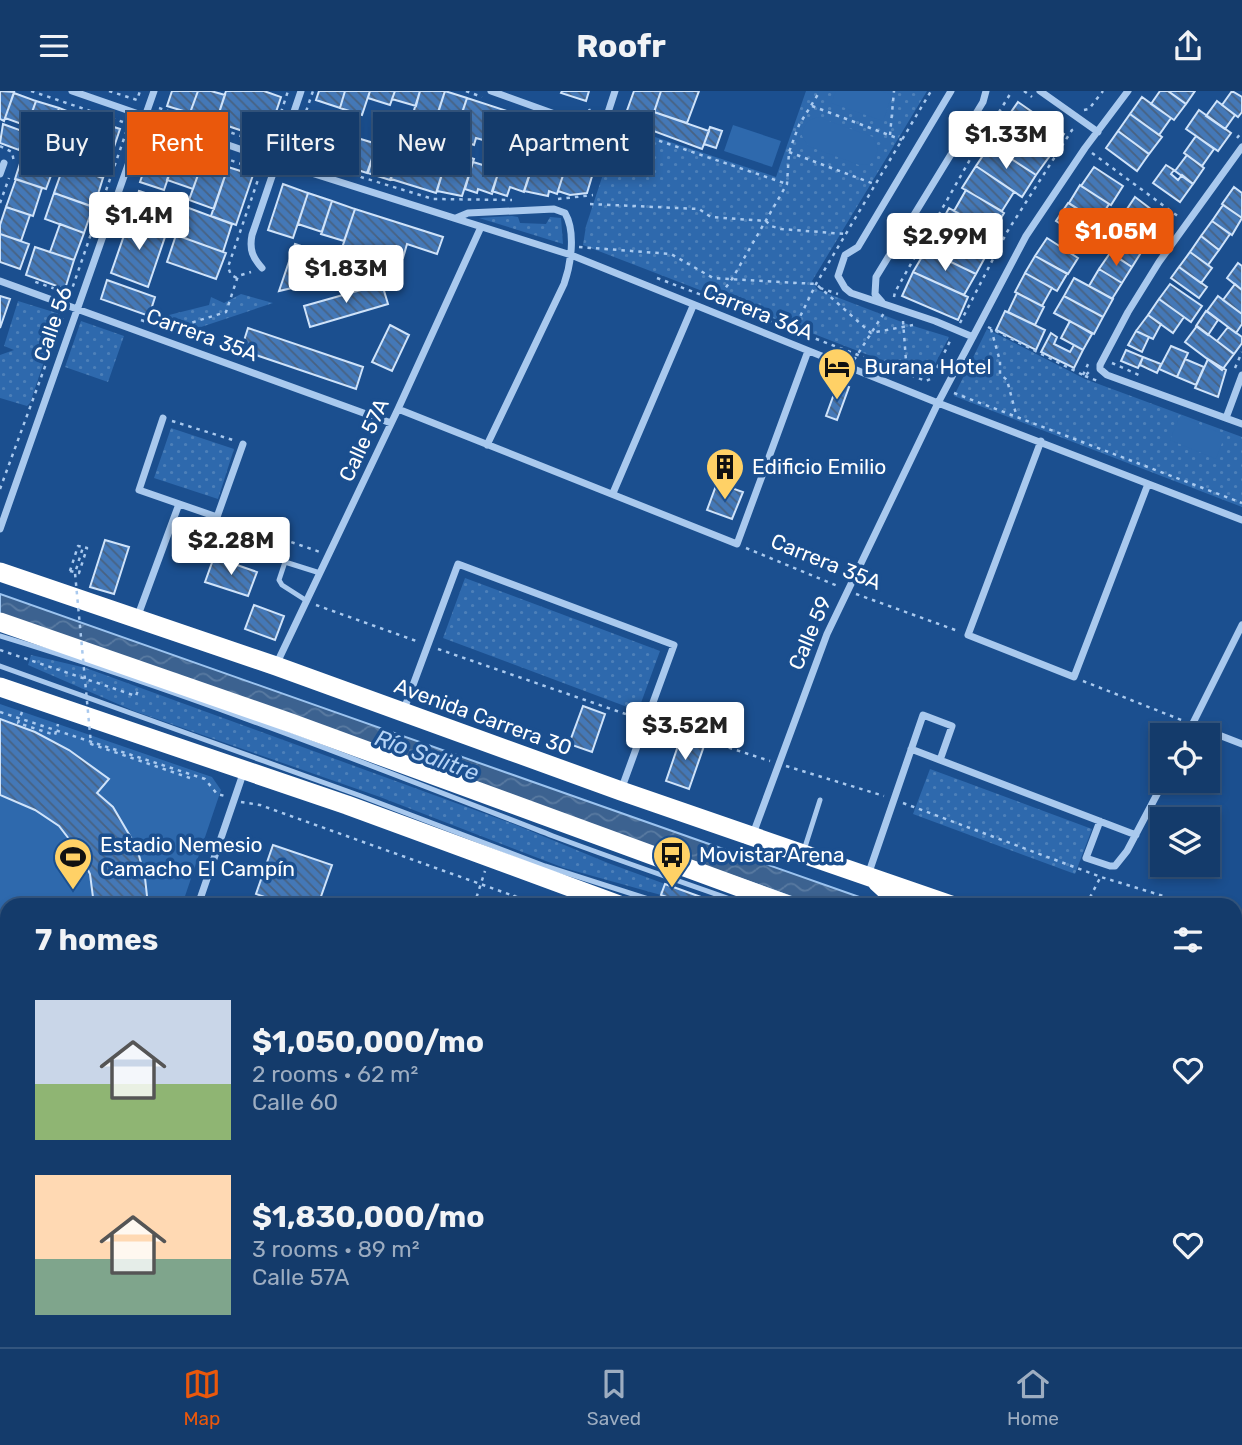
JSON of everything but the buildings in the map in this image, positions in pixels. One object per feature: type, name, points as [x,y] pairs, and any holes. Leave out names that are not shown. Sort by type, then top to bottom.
[{"type":"highway","name":"Avenida Carrera 30","points":[[0,572],[276,666],[621,791],[932,898]]},
{"type":"highway","points":[[0,622],[291,723],[769,898]]},
{"type":"highway","points":[[0,687],[244,770],[600,898]]},
{"type":"highway","points":[[868,875],[895,898]]},
{"type":"street","name":"Carrera 36A","points":[[72,91],[133,112]]},
{"type":"street","name":"Calle 56","points":[[146,112],[154,91]]},
{"type":"street","points":[[294,112],[301,91]]},
{"type":"street","points":[[491,91],[602,131],[615,91]]},
{"type":"street","points":[[951,91],[858,247],[845,255],[838,276],[851,293],[973,337]]},
{"type":"street","points":[[882,303],[875,294],[876,277],[984,101],[986,91]]},
{"type":"street","points":[[1040,91],[1098,132]]},
{"type":"street","name":"Calle 59","points":[[752,835],[818,656],[938,403],[1026,236],[1128,91]]},
{"type":"street","points":[[1242,147],[1143,286],[1112,340],[1100,369],[1107,375],[1242,424]]},
{"type":"street","points":[[0,174],[4,163]]},
{"type":"street","name":"Calle 56","points":[[0,529],[127,167]]},
{"type":"street","points":[[262,268],[254,259],[250,246],[272,175]]},
{"type":"street","name":"Carrera 36A","points":[[320,175],[571,255],[938,403],[1242,520]]},
{"type":"street","name":"Carrera 36A","points":[[456,218],[468,213],[554,209],[565,213],[569,225],[571,255]]},
{"type":"street","name":"Calle 57A","points":[[276,666],[481,227]]},
{"type":"street","points":[[487,445],[564,283],[571,255]]},
{"type":"street","name":"Carrera 35A","points":[[0,281],[78,307],[391,423]]},
{"type":"street","points":[[612,493],[693,306]]},
{"type":"street","points":[[737,544],[808,351]]},
{"type":"street","points":[[1226,418],[1238,374]]},
{"type":"street","name":"Carrera 35A","points":[[398,409],[737,544]]},
{"type":"street","points":[[163,418],[139,490],[217,517],[243,444]]},
{"type":"street","points":[[1041,442],[968,635],[1074,677],[1148,484]]},
{"type":"street","points":[[137,619],[179,504]]},
{"type":"street","points":[[403,713],[457,564],[674,645],[621,791]]},
{"type":"street","points":[[1193,723],[1242,625]]},
{"type":"street","points":[[868,875],[923,715],[953,726],[940,760]]},
{"type":"street","points":[[1220,736],[1242,744]]},
{"type":"street","points":[[911,749],[1136,835]]},
{"type":"street","points":[[200,898],[244,770]]},
{"type":"street","points":[[1100,821],[1086,858],[1115,866],[1120,863],[1158,793]]},
{"type":"lane","points":[[307,601],[282,585],[279,580],[285,562],[320,573]]},
{"type":"lane","points":[[0,636],[202,703],[431,787],[555,837],[727,898]]},
{"type":"lane","points":[[0,666],[361,796],[545,866],[645,898]]},
{"type":"lane","points":[[803,852],[820,800]]},
{"type":"path","points":[[24,278],[67,293],[72,289],[129,124],[31,91]]},
{"type":"path","points":[[109,91],[137,100],[140,91]]},
{"type":"path","points":[[159,108],[270,146],[288,91]]},
{"type":"path","points":[[306,112],[313,91]]},
{"type":"path","points":[[716,301],[732,279],[787,184],[789,152],[799,125],[820,91]]},
{"type":"path","points":[[890,135],[894,91]]},
{"type":"path","points":[[793,331],[816,284],[931,91]]},
{"type":"path","points":[[896,302],[895,292],[1012,91]]},
{"type":"path","points":[[1082,109],[1089,109],[1103,91]]},
{"type":"path","points":[[811,106],[902,139]]},
{"type":"path","points":[[955,324],[961,320],[1007,232],[1072,130]]},
{"type":"path","points":[[653,139],[787,184]]},
{"type":"path","points":[[789,152],[875,184]]},
{"type":"path","points":[[1091,152],[1179,217]]},
{"type":"path","points":[[228,159],[261,171],[228,267],[231,275],[237,278],[262,268]]},
{"type":"path","points":[[355,175],[433,199],[522,200]]},
{"type":"path","points":[[556,200],[593,195]]},
{"type":"path","points":[[590,204],[699,209],[711,216],[766,221],[780,229],[845,234]]},
{"type":"path","points":[[592,252],[579,247],[671,254],[713,278],[816,284],[871,333]]},
{"type":"path","points":[[654,277],[929,381],[951,342],[948,335]]},
{"type":"path","points":[[130,316],[168,330],[226,312],[237,278]]},
{"type":"path","points":[[820,288],[846,297]]},
{"type":"path","points":[[851,368],[856,354],[885,311],[882,303]]},
{"type":"path","points":[[0,489],[64,313]]},
{"type":"path","points":[[871,333],[904,327],[907,374]]},
{"type":"path","points":[[1016,415],[1007,380],[1000,374],[1000,361],[990,328],[1085,376],[1091,370],[1100,369]]},
{"type":"path","points":[[164,339],[168,330]]},
{"type":"path","points":[[1238,374],[1242,352]]},
{"type":"path","points":[[1112,359],[1112,364],[1148,379]]},
{"type":"path","points":[[954,391],[1242,503]]},
{"type":"path","points":[[163,418],[243,444]]},
{"type":"path","points":[[217,517],[328,555]]},
{"type":"path","name":"Carrera 35A","points":[[737,544],[848,591],[968,635]]},
{"type":"path","points":[[78,546],[83,547],[87,548],[79,573],[70,571],[78,546]]},
{"type":"path","points":[[83,547],[75,573],[91,744],[191,774]]},
{"type":"path","points":[[307,601],[647,721],[894,800],[1101,877],[1172,898]]},
{"type":"path","points":[[0,650],[136,696],[138,689]]},
{"type":"path","points":[[83,670],[94,674]]},
{"type":"path","points":[[1074,677],[1187,723]]},
{"type":"path","points":[[0,712],[191,774],[205,779],[216,794],[260,805],[522,898]]},
{"type":"path","points":[[22,712],[18,723],[36,730],[54,735],[58,724]]},
{"type":"path","points":[[476,898],[490,858]]},
{"type":"path","points":[[1090,898],[1101,877]]},
{"type":"shaded area","points":[[806,91],[927,91],[812,281],[818,290],[949,337],[928,378],[583,245],[586,226],[603,175],[653,175],[653,136],[776,177]]},
{"type":"shaded area","points":[[836,91],[881,91],[892,95],[883,121],[831,103]]},
{"type":"shaded area","points":[[818,117],[873,137],[878,150],[874,160],[870,164],[859,165],[808,146],[802,136],[803,129],[808,121]]},
{"type":"shaded area","points":[[733,125],[781,141],[772,167],[724,151]]},
{"type":"shaded area","points":[[518,217],[520,223],[546,224],[550,217],[561,218],[563,244],[479,218]]},
{"type":"shaded area","points":[[241,294],[273,303],[192,330],[157,318],[209,305],[211,297],[224,303]]},
{"type":"shaded area","points":[[18,301],[60,314],[27,406],[0,398],[0,355],[14,350],[4,346]]},
{"type":"shaded area","points":[[81,321],[124,336],[108,382],[65,367]]},
{"type":"shaded area","points":[[987,329],[1085,379],[1242,437],[1242,507],[954,396]]},
{"type":"shaded area","points":[[1180,416],[1225,435],[1216,459],[1170,440]]},
{"type":"shaded area","points":[[171,428],[234,449],[218,499],[154,478]]},
{"type":"shaded area","points":[[465,578],[660,651],[638,711],[443,638]]},
{"type":"shaded area","points":[[31,655],[86,668],[516,825],[665,884],[661,895],[564,868],[380,797],[134,711],[28,665]]},
{"type":"shaded area","points":[[0,704],[212,777],[221,790],[184,898],[0,898]]},
{"type":"shaded area","points":[[930,769],[1092,829],[1075,874],[913,814]]},
{"type":"water","name":"Río Salitre","points":[[0,594],[862,898],[795,898],[0,620]]},
{"type":"place","name":"Burana Hotel","points":[[837,401]]},
{"type":"place","name":"Edificio Emilio","points":[[725,501]]},
{"type":"place","name":"Movistar Arena","points":[[672,889]]},
{"type":"place","name":"Estadio Nemesio Camacho El Campín","points":[[73,891]]}]
